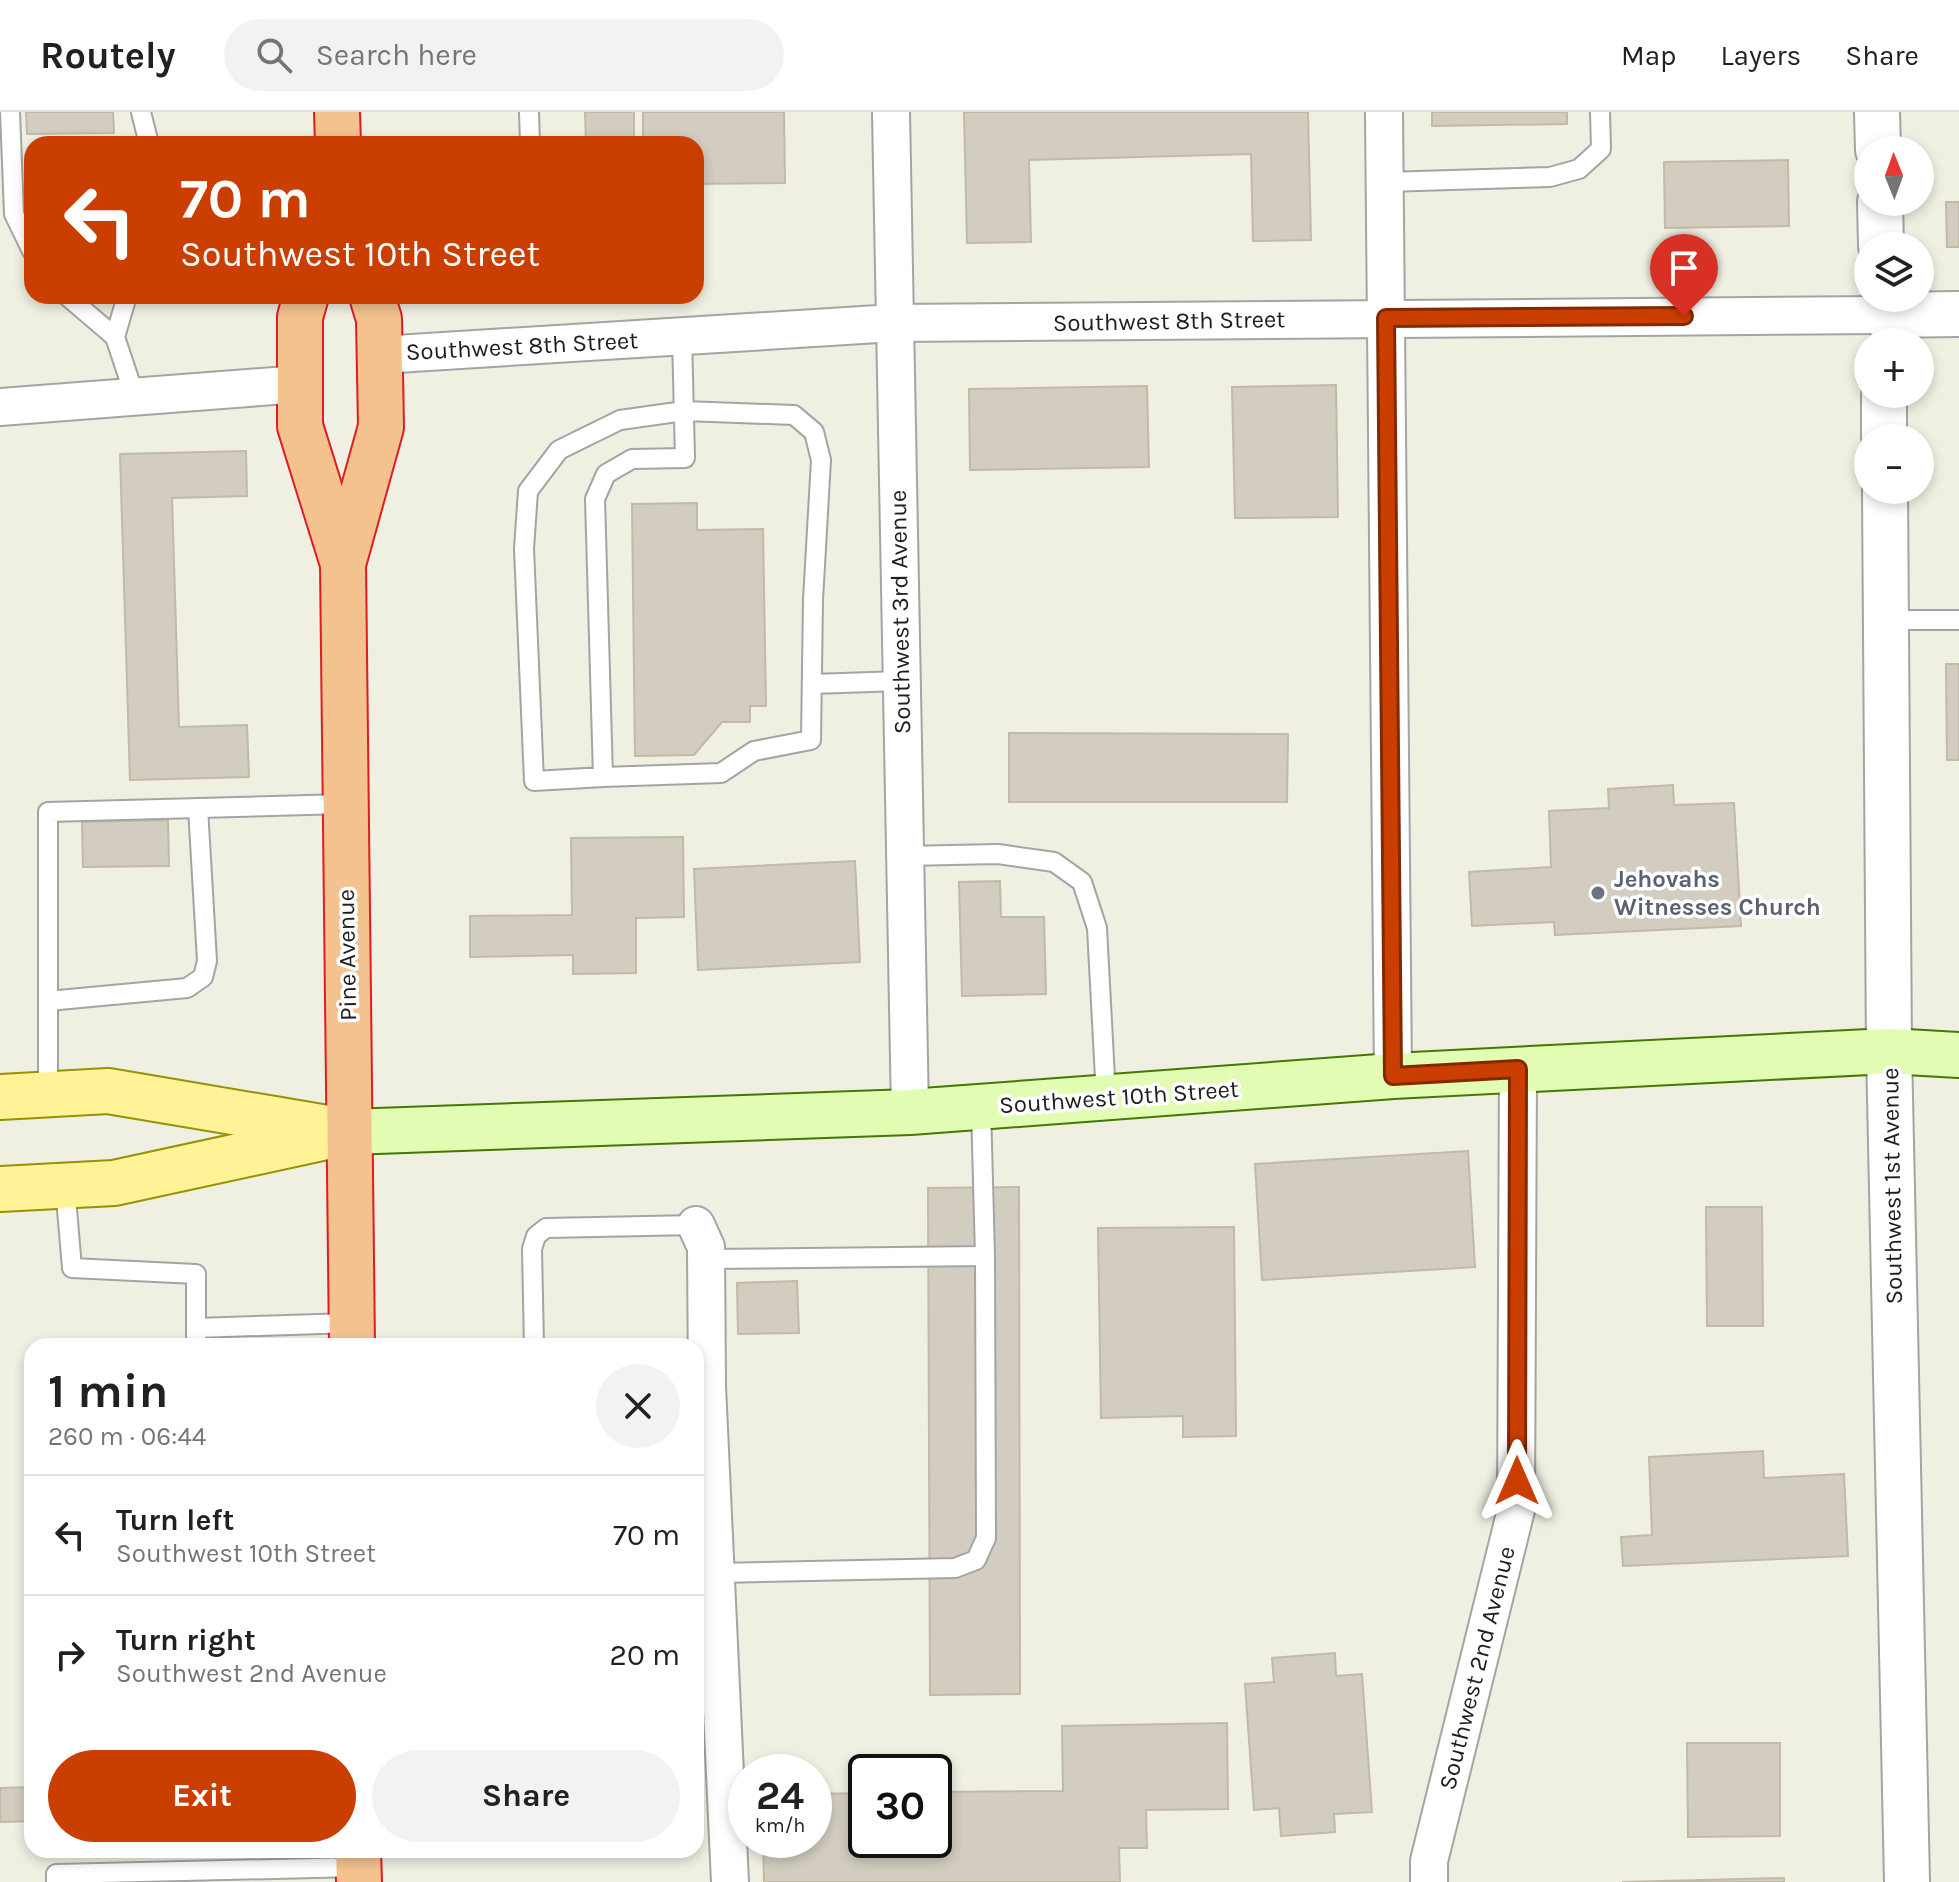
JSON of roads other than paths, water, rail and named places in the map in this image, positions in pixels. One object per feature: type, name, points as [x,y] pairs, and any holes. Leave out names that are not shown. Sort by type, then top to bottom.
[{"type":"highway","points":[[337,112],[338,136]]},
{"type":"highway","name":"Pine Avenue","points":[[304,304],[300,317],[300,426],[343,564]]},
{"type":"highway","name":"Pine Avenue","points":[[352,1335],[343,564],[381,427],[379,319],[374,304]]},
{"type":"main road","name":"Southwest 10th Street","points":[[1889,1051],[1959,1022]]},
{"type":"main road","name":"Southwest 10th Street","points":[[0,1189],[114,1183],[349,1132],[910,1112],[1393,1076],[1889,1051],[1959,1055]]},
{"type":"main road","name":"Southwest 10th Street","points":[[0,1097],[108,1091],[349,1132]]},
{"type":"street","name":"Southwest 3rd Avenue","points":[[891,112],[910,1112]]},
{"type":"street","points":[[1384,112],[1393,1076]]},
{"type":"street","points":[[1877,112],[1878,136]]},
{"type":"street","name":"Southwest 8th Street","points":[[380,355],[894,323],[1386,318],[1883,318],[1959,314]]},
{"type":"street","points":[[0,407],[300,384]]},
{"type":"street","name":"Southwest 1st Avenue","points":[[1885,504],[1889,1051],[1907,1882]]},
{"type":"street","name":"Southwest 2nd Avenue","points":[[1429,1882],[1429,1861],[1516,1510],[1518,1069]]},
{"type":"street","points":[[701,1242],[707,1386],[705,1518],[717,1573],[730,1882]]},
{"type":"lane","points":[[10,112],[14,214],[24,235]]},
{"type":"lane","points":[[141,112],[147,136]]},
{"type":"lane","points":[[529,112],[530,136]]},
{"type":"lane","points":[[1385,182],[1550,177],[1579,169],[1601,149],[1600,112]]},
{"type":"lane","points":[[76,304],[115,337],[135,397]]},
{"type":"lane","points":[[115,337],[125,304]]},
{"type":"lane","points":[[603,777],[595,499],[606,474],[632,459],[685,458],[682,336]]},
{"type":"lane","points":[[684,411],[794,415],[814,432],[821,460],[812,684],[811,740],[754,751],[721,773],[534,781],[524,549],[528,491],[559,450],[620,420],[684,411]]},
{"type":"lane","points":[[1886,620],[1959,620]]},
{"type":"lane","points":[[812,684],[901,681]]},
{"type":"lane","points":[[48,1094],[48,812],[345,804]]},
{"type":"lane","points":[[48,1001],[187,988],[203,977],[207,961],[198,808]]},
{"type":"lane","points":[[905,856],[998,854],[1054,862],[1082,882],[1097,928],[1106,1098]]},
{"type":"lane","points":[[717,1573],[955,1568],[976,1560],[986,1538],[981,1107]]},
{"type":"lane","points":[[65,1186],[72,1268],[196,1274],[196,1337],[352,1335]]},
{"type":"lane","points":[[534,1338],[532,1249],[536,1236],[546,1228],[701,1242],[985,1256]]},
{"type":"lane","points":[[56,1882],[56,1874],[244,1876],[358,1866]]},
{"type":"place","name":"Jehovahs Witnesses Church","points":[[1598,893]]}]
